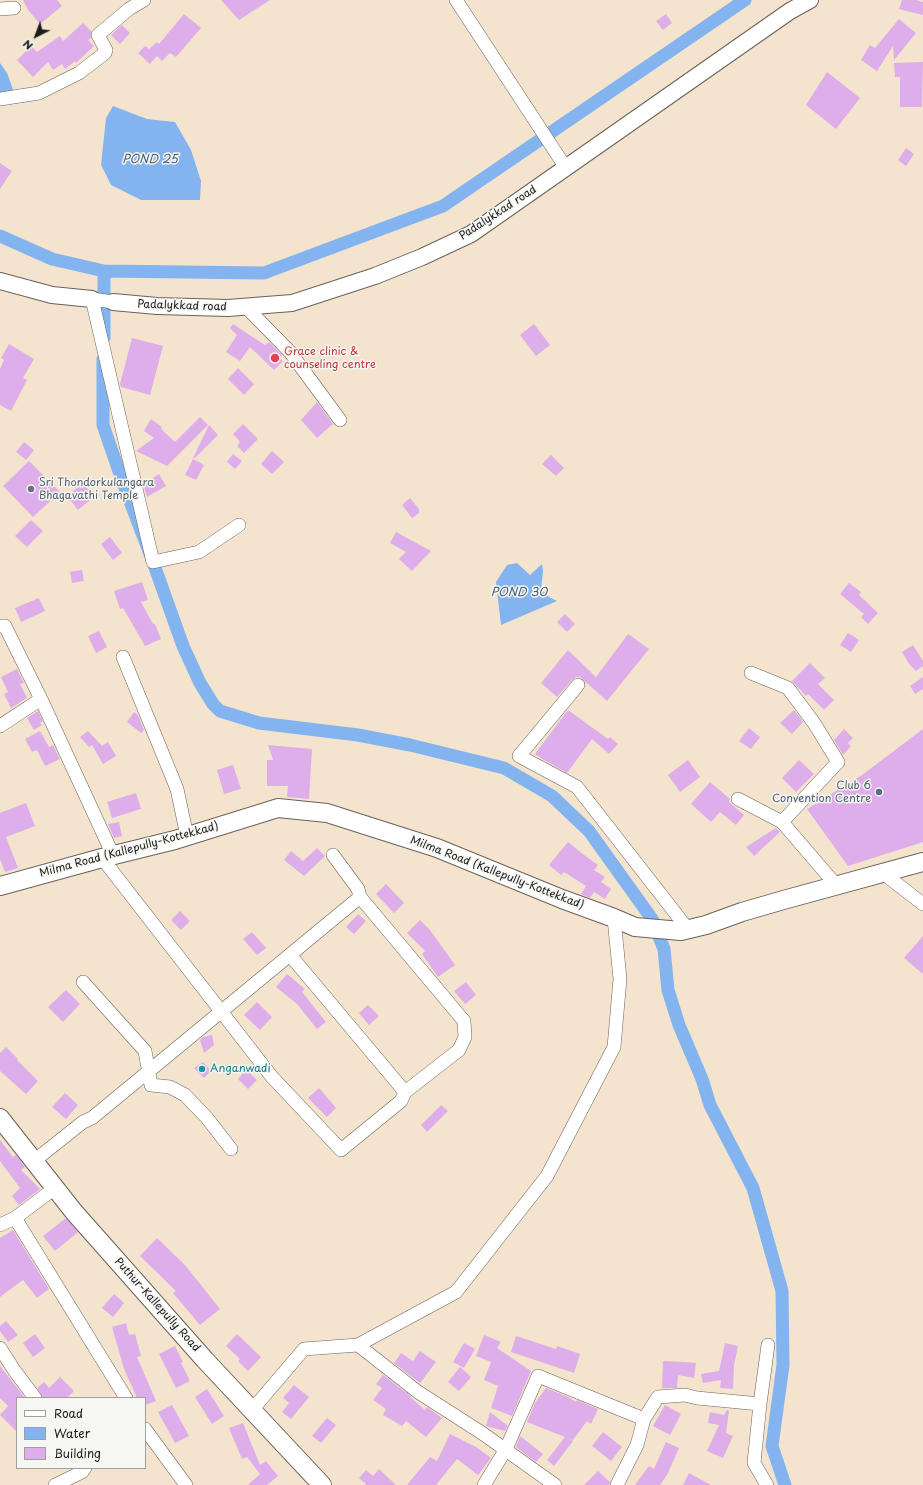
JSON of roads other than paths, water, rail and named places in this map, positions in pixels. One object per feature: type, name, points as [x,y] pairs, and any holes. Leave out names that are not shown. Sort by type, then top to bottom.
[{"type":"main road","name":"Milma Road (Kallepully-Kottekkad)","points":[[0,886],[186,836],[278,808],[327,813],[437,848],[635,927],[684,930],[706,925],[742,912],[836,885],[923,862]]},
{"type":"main road","name":"Puthur-Kallepully Road","points":[[0,1118],[74,1212],[252,1410],[322,1485]]},
{"type":"street","points":[[0,99],[38,93],[79,73],[106,50],[98,35],[125,5],[144,0]]},
{"type":"street","points":[[456,0],[566,168]]},
{"type":"street","name":"Padalykkad road","points":[[92,298],[113,302],[157,306],[228,308],[292,303],[375,276],[422,257],[471,234],[790,11],[810,0]]},
{"type":"street","points":[[0,9],[14,8]]},
{"type":"street","points":[[0,281],[52,295],[92,298],[153,562],[199,552],[240,525]]},
{"type":"street","points":[[246,307],[290,352],[340,420]]},
{"type":"street","points":[[0,626],[5,626],[41,699],[107,856],[221,1011],[272,1077],[341,1150],[401,1101],[405,1092],[459,1050],[465,1037],[464,1021],[360,897],[358,889],[333,855]]},
{"type":"street","points":[[124,657],[177,789],[186,836]]},
{"type":"street","points":[[751,673],[788,688],[814,722],[838,762],[782,822]]},
{"type":"street","points":[[578,685],[520,756],[576,787],[684,930]]},
{"type":"street","points":[[0,726],[41,699]]},
{"type":"street","points":[[738,798],[782,822],[836,885]]},
{"type":"street","points":[[883,873],[923,904]]},
{"type":"street","points":[[34,1161],[83,1122],[92,1118],[360,897]]},
{"type":"street","points":[[252,1410],[304,1349],[358,1345],[456,1292],[547,1176],[614,1047],[620,979],[614,918]]},
{"type":"street","points":[[290,956],[405,1092]]},
{"type":"street","points":[[82,982],[144,1051],[151,1085],[170,1087],[185,1095],[207,1118],[231,1149]]},
{"type":"street","points":[[0,1226],[14,1218],[55,1188]]},
{"type":"street","points":[[14,1218],[125,1397]]},
{"type":"street","points":[[358,1345],[418,1392],[506,1449],[555,1485]]},
{"type":"street","points":[[768,1345],[754,1463],[768,1485]]},
{"type":"street","points":[[0,1348],[34,1397]]},
{"type":"street","points":[[484,1485],[506,1449],[538,1376],[644,1419]]},
{"type":"street","points":[[617,1485],[637,1445],[644,1419],[658,1397],[685,1395],[697,1398],[760,1404]]},
{"type":"street","points":[[146,1430],[186,1485]]},
{"type":"street","points":[[55,1485],[82,1472],[84,1469]]},
{"type":"water","points":[[0,63],[7,73],[14,92],[0,94]]},
{"type":"water","name":"POND 25","points":[[113,106],[147,119],[175,122],[191,150],[201,181],[200,200],[141,200],[111,185],[101,165],[106,118]]},
{"type":"water","name":"POND 30","points":[[517,563],[530,575],[542,564],[543,572],[541,589],[549,597],[557,601],[501,625],[496,582],[507,565]]},
{"type":"waterway","points":[[0,236],[52,259],[104,271],[264,273],[443,206],[745,0]]},
{"type":"waterway","points":[[104,271],[104,338]]},
{"type":"waterway","points":[[103,359],[103,425],[183,646],[200,683],[213,704],[220,711],[259,723],[358,735],[410,745],[504,768],[552,796],[589,831],[652,919],[664,949],[668,990],[679,1025],[702,1079],[710,1105],[753,1188],[782,1291],[783,1365],[772,1446],[785,1485]]},
{"type":"place","name":"Grace clinic & counseling centre","points":[[275,358]]},
{"type":"place","name":"Sri Thondorkulangara Bhagavathi Temple","points":[[31,489]]},
{"type":"place","name":"Club 6 Convention Centre","points":[[879,792]]},
{"type":"place","name":"Anganwadi","points":[[202,1069]]}]
